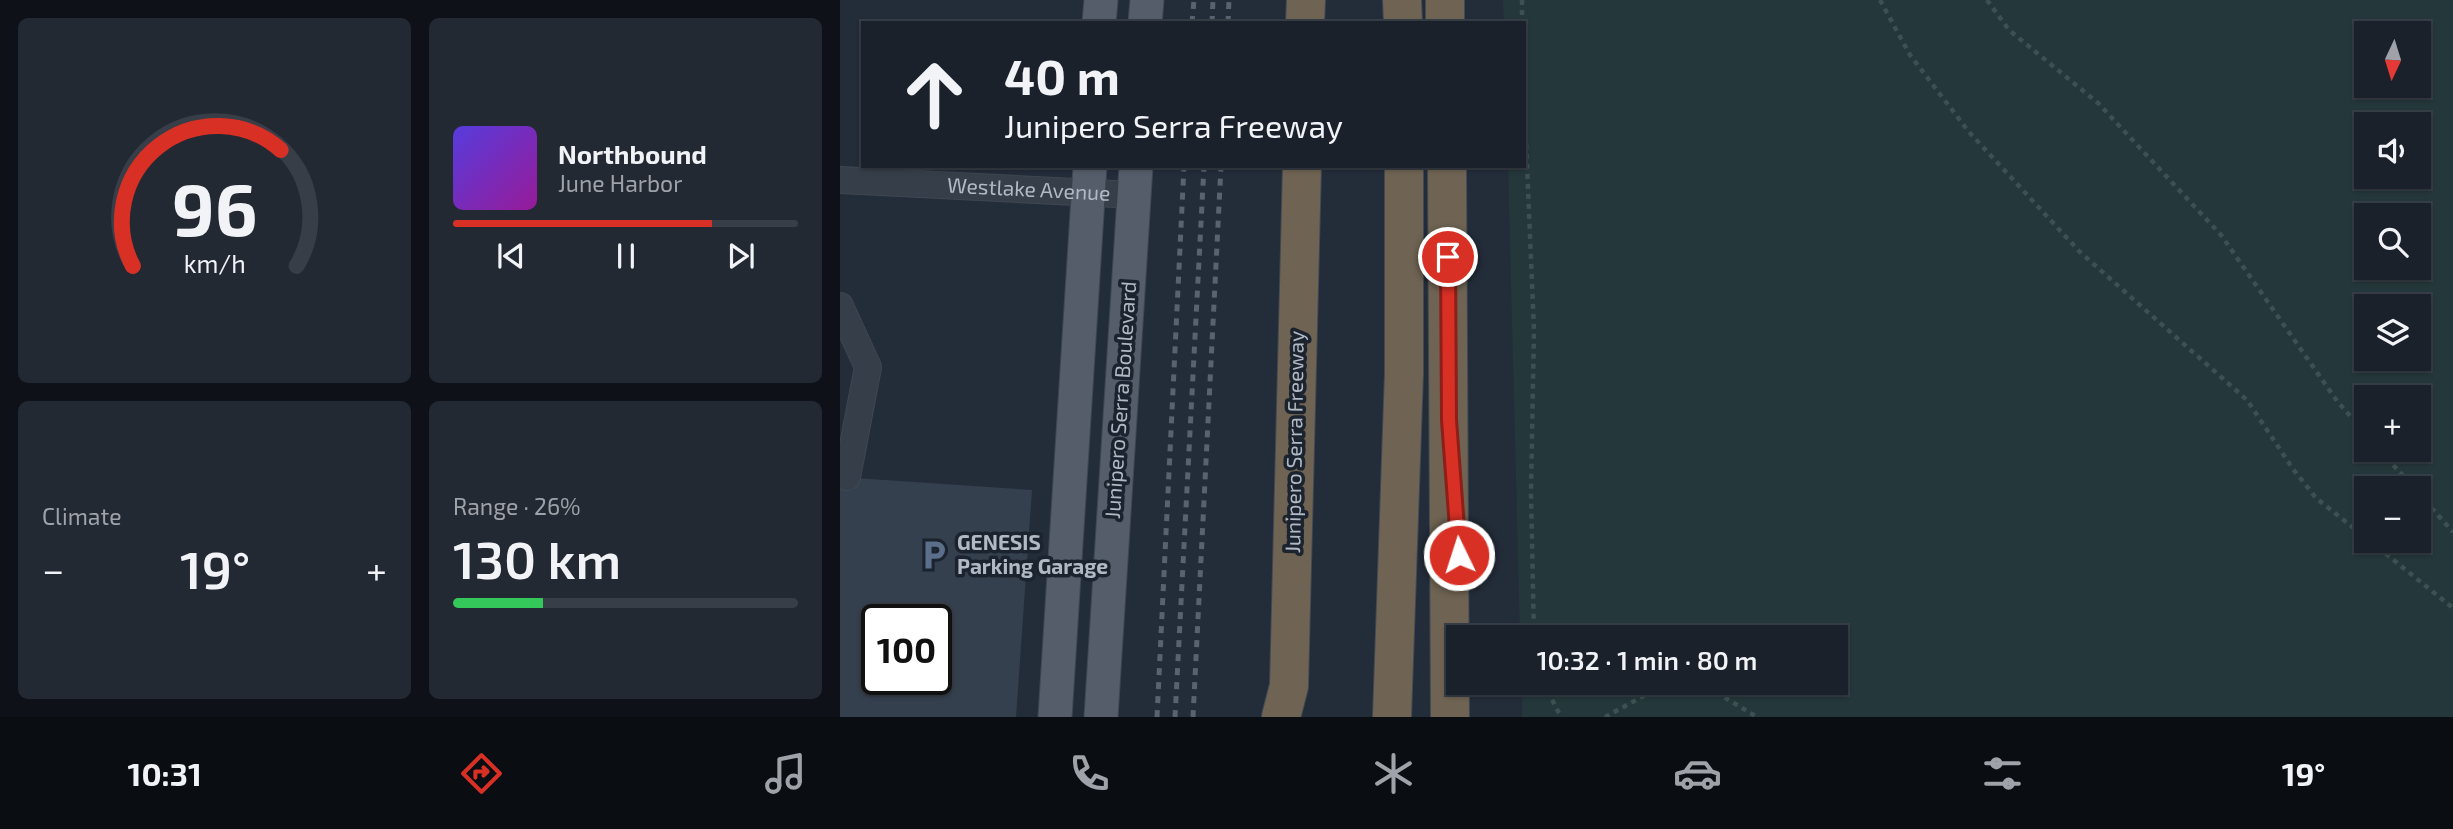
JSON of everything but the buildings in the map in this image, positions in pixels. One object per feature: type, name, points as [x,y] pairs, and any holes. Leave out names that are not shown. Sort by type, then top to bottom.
[{"type":"highway","points":[[1305,21],[1306,0]]},
{"type":"highway","points":[[1402,0],[1403,21]]},
{"type":"highway","points":[[1445,0],[1445,21]]},
{"type":"highway","name":"Junipero Serra Freeway","points":[[1286,707],[1302,168]]},
{"type":"highway","points":[[1392,717],[1404,373],[1404,168]]},
{"type":"highway","points":[[1447,168],[1450,717]]},
{"type":"highway","points":[[1449,420],[1463,625]]},
{"type":"highway","points":[[1468,695],[1470,717]]},
{"type":"main road","points":[[1100,21],[1101,0]]},
{"type":"main road","points":[[1145,21],[1147,0]]},
{"type":"main road","points":[[1055,717],[1090,179]]},
{"type":"main road","name":"Junipero Serra Boulevard","points":[[1101,717],[1135,181]]},
{"type":"street","name":"Westlake Avenue","points":[[840,180],[1135,181]]},
{"type":"street","points":[[840,306],[868,367],[848,477]]},
{"type":"path","points":[[1522,0],[1522,21]]},
{"type":"path","points":[[1880,0],[1910,55],[1969,132],[2080,252],[2247,400],[2316,498],[2354,528]]},
{"type":"path","points":[[1987,0],[2009,30],[2098,103],[2123,128],[2221,235],[2337,401],[2354,420]]},
{"type":"path","points":[[1526,141],[1534,330],[1531,492],[1534,625]]},
{"type":"path","points":[[2391,462],[2403,476]]},
{"type":"path","points":[[2431,507],[2453,532]]},
{"type":"path","points":[[2385,553],[2453,608]]},
{"type":"path","points":[[1550,695],[1561,717]]},
{"type":"path","points":[[1605,717],[1645,695]]},
{"type":"path","points":[[1721,695],[1757,717]]},
{"type":"shaded area","points":[[1503,0],[2453,0],[2453,717],[1522,717],[1522,695],[1848,695],[1848,625],[1520,625],[1508,168],[1526,168],[1526,21],[1504,21]]},
{"type":"railway","points":[[1192,21],[1194,0]]},
{"type":"railway","points":[[1212,21],[1213,0]]},
{"type":"railway","points":[[1228,21],[1229,0]]},
{"type":"railway","points":[[1157,717],[1184,168]]},
{"type":"railway","points":[[1175,717],[1204,168]]},
{"type":"railway","points":[[1193,717],[1221,168]]},
{"type":"place","name":"GENESIS Parking Garage","points":[[934,555]]},
{"type":"route","points":[[1448,257],[1449,420],[1459,555]]}]
